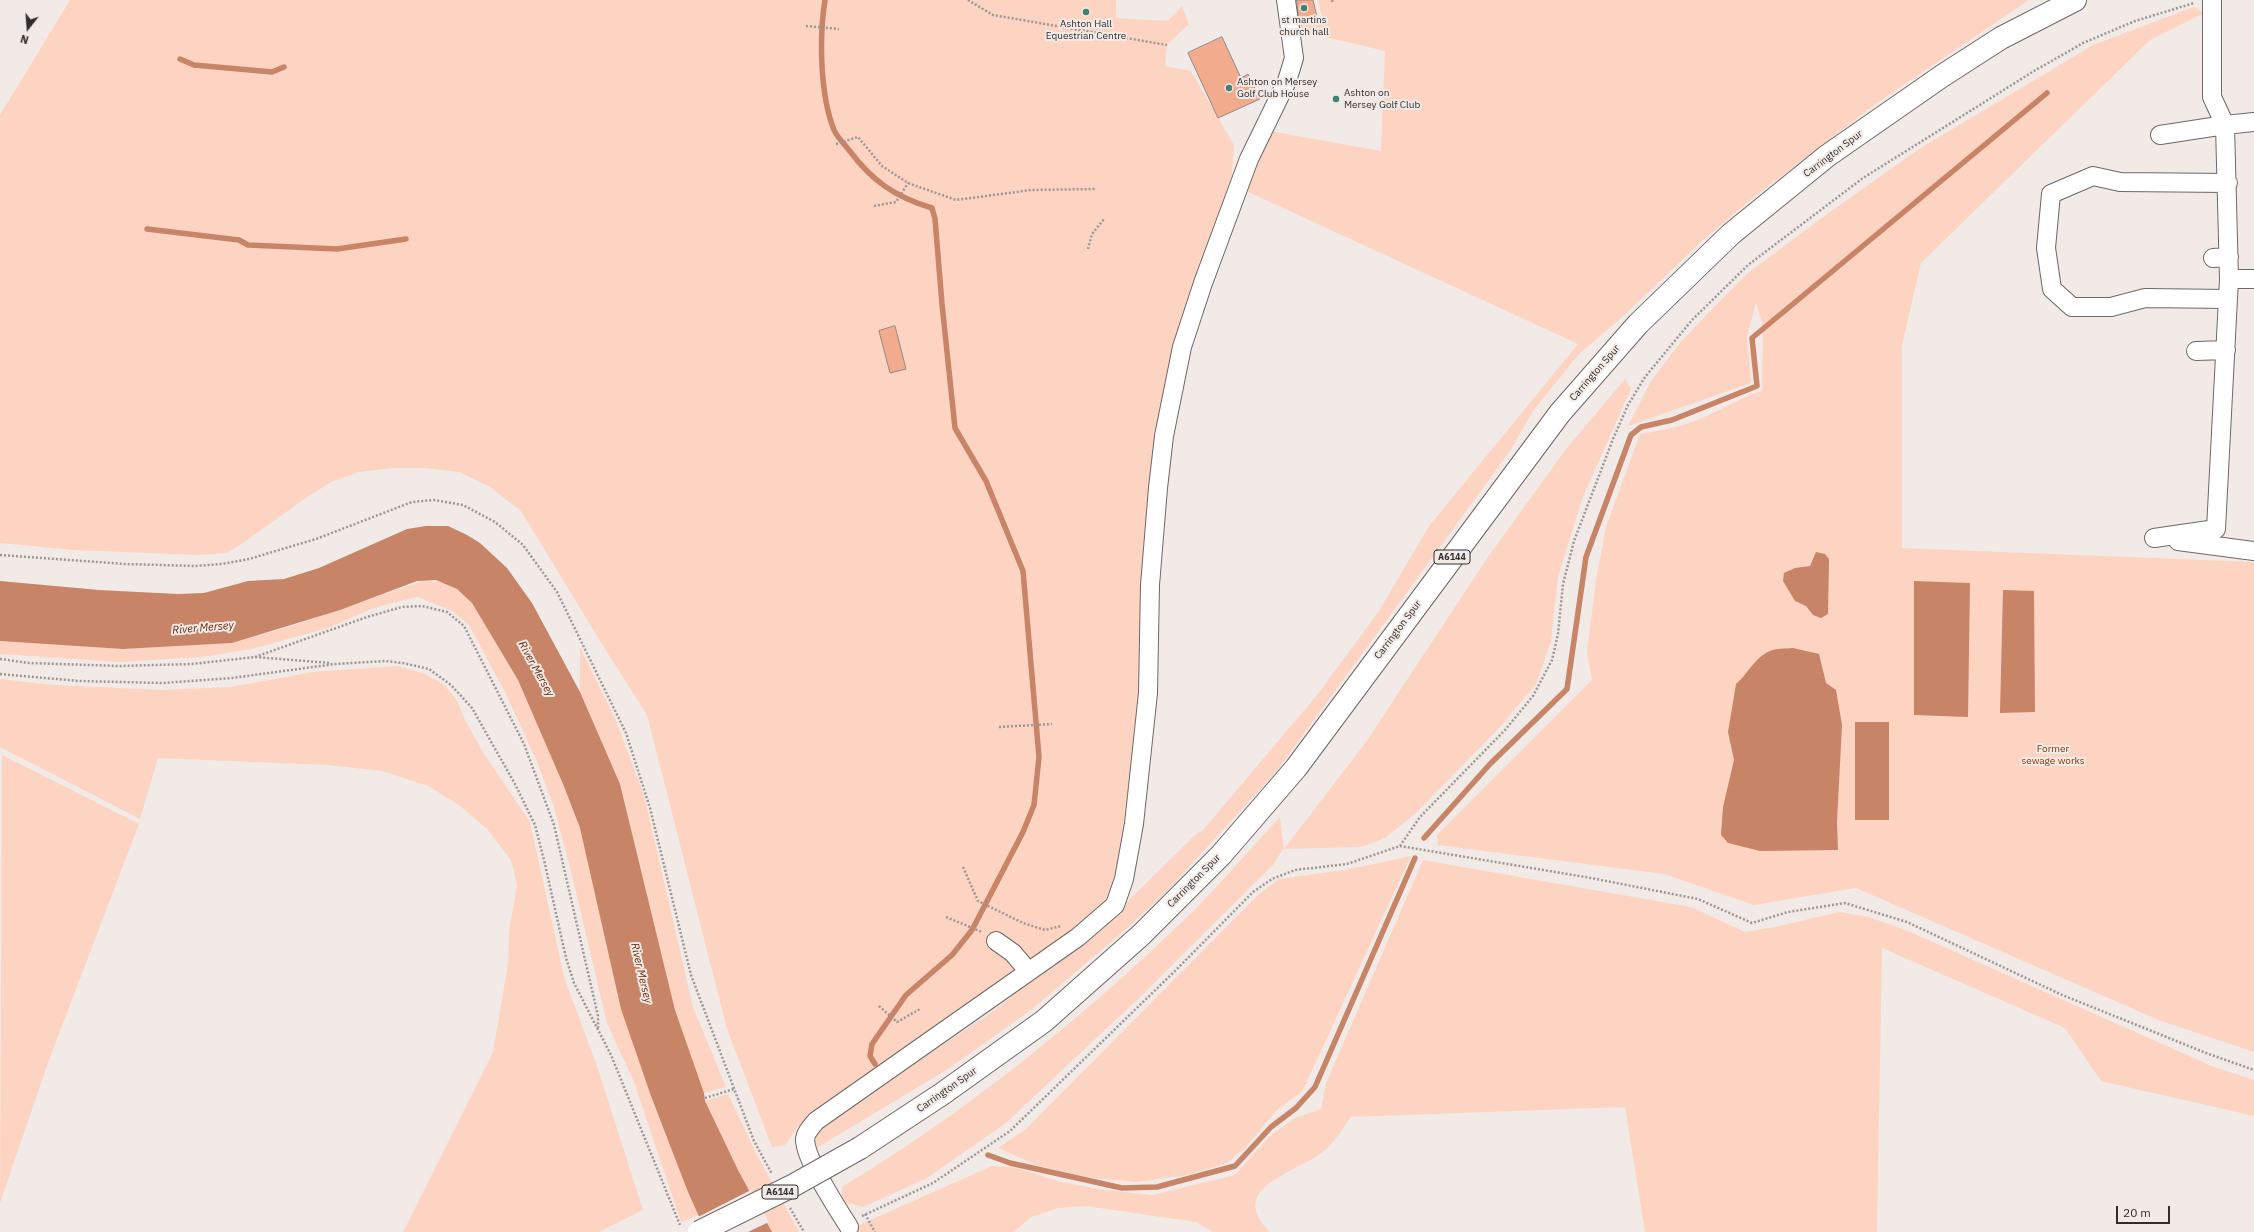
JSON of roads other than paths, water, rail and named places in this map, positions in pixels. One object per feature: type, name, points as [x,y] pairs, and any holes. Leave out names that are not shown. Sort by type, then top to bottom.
[{"type":"main road","name":"Carrington Spur","points":[[699,1232],[794,1185],[860,1148],[942,1094],[1044,1021],[1141,935],[1221,855],[1296,768],[1560,413],[1638,324],[1731,234],[1826,156],[2000,38],[2074,0]]},
{"type":"street","points":[[849,1227],[812,1160],[805,1139],[810,1128],[822,1115],[1078,937],[1115,905],[1124,879],[1134,824],[1147,709],[1150,585],[1164,436],[1182,347],[1203,283],[1261,131],[1281,97],[1294,58],[1286,0]]},
{"type":"street","points":[[2207,3],[2212,97],[2225,125],[2228,183],[2221,257],[2229,279],[2216,529],[2154,538],[2254,550]]},
{"type":"street","points":[[2160,135],[2254,122]]},
{"type":"street","points":[[2228,183],[2120,182],[2093,176],[2051,194],[2046,248],[2052,289],[2072,306],[2111,307],[2145,298],[2228,299]]},
{"type":"street","points":[[2229,279],[2254,279]]},
{"type":"street","points":[[2196,351],[2226,350]]},
{"type":"street","points":[[996,941],[1013,953],[1028,971]]},
{"type":"water","name":"River Mersey","points":[[426,526],[448,526],[467,535],[480,543],[507,568],[532,603],[580,692],[620,784],[675,1010],[704,1093],[705,1101],[739,1172],[772,1232],[706,1232],[688,1192],[651,1096],[621,1009],[580,828],[563,784],[518,680],[472,603],[457,589],[436,580],[417,581],[340,610],[232,643],[123,649],[0,641],[0,581],[99,590],[178,594],[204,593],[248,581],[284,579],[319,568],[407,529]]},
{"type":"water","points":[[1816,552],[1825,554],[1829,559],[1828,614],[1821,618],[1813,615],[1806,606],[1795,601],[1783,581],[1784,573],[1795,568],[1810,566]]},
{"type":"water","points":[[1914,581],[1970,583],[1968,717],[1914,715]]},
{"type":"water","points":[[2003,590],[2034,591],[2035,712],[2000,713]]},
{"type":"water","points":[[1793,648],[1819,654],[1826,683],[1836,690],[1842,725],[1837,822],[1838,850],[1760,851],[1728,843],[1721,835],[1723,807],[1734,760],[1728,732],[1736,684],[1760,657],[1775,649]]},
{"type":"water","points":[[1855,722],[1889,722],[1889,820],[1855,820]]},
{"type":"waterway","points":[[825,0],[822,31],[823,83],[829,116],[835,133],[866,171],[885,186],[907,199],[932,208],[935,219],[955,428],[986,481],[1023,571],[1039,757],[1034,805],[1023,832],[972,930],[952,955],[906,995],[872,1044],[870,1056],[875,1064]]},
{"type":"waterway","points":[[180,59],[194,65],[272,72],[284,67]]},
{"type":"waterway","points":[[1424,838],[1490,764],[1567,689],[1586,557],[1631,435],[1641,427],[1672,420],[1757,386],[1752,338],[2047,93]]},
{"type":"waterway","points":[[147,229],[239,240],[248,245],[337,249],[406,239]]},
{"type":"waterway","points":[[988,1155],[1010,1163],[1122,1188],[1157,1187],[1235,1166],[1271,1127],[1296,1108],[1315,1087],[1415,858]]},
{"type":"place","name":"st martins church hall","points":[[1304,8]]},
{"type":"place","name":"Ashton Hall Equestrian Centre","points":[[1086,12]]},
{"type":"place","name":"Ashton on Mersey Golf Club House","points":[[1229,88]]},
{"type":"place","name":"Ashton on Mersey Golf Club","points":[[1336,99]]},
{"type":"park label","name":"Former sewage works","points":[[2053,754]]}]
